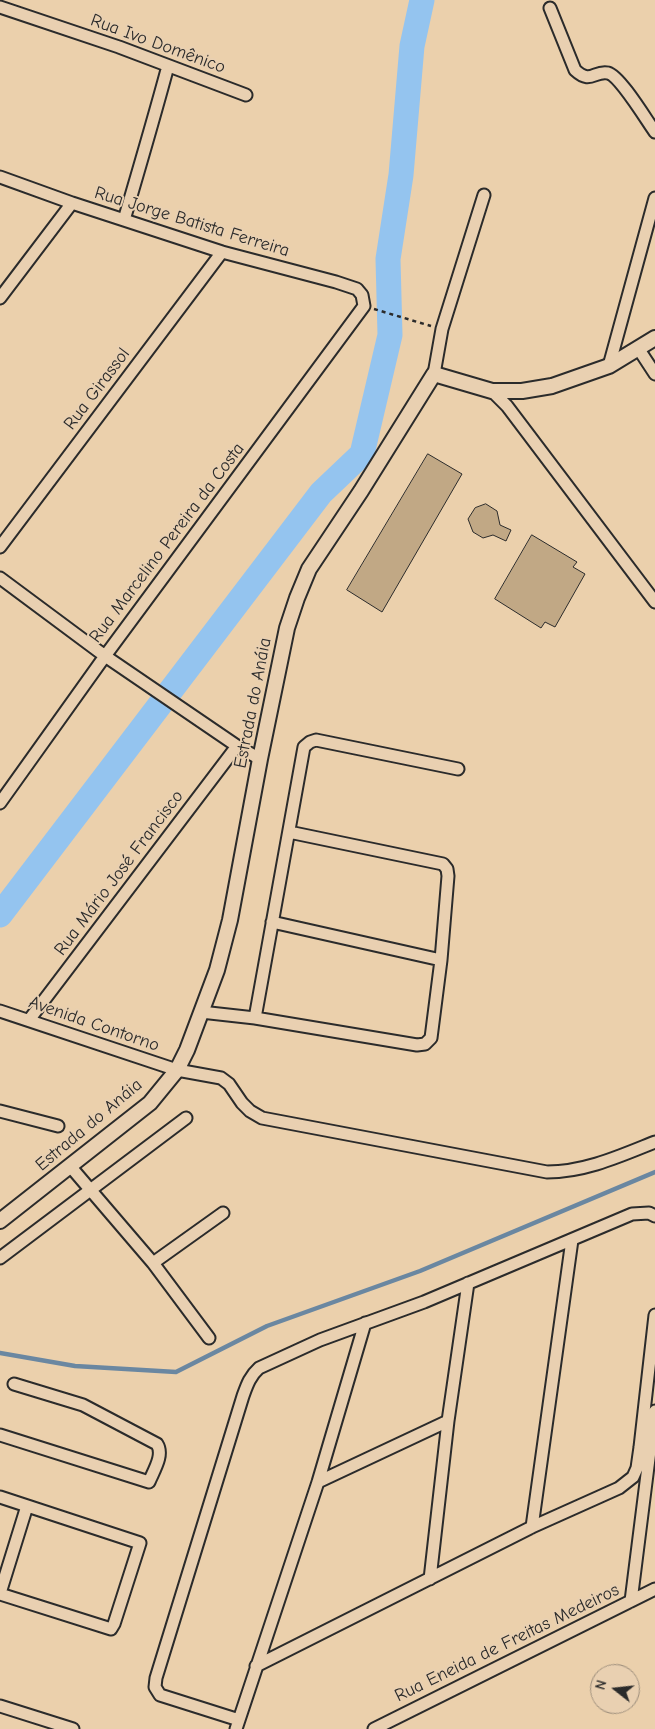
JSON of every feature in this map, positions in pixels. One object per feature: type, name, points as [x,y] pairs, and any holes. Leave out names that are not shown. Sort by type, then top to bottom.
[{"type":"street","name":"Rua Ivo Domênico","points":[[0,7],[119,47],[246,94]]},
{"type":"street","points":[[550,8],[575,70],[581,76],[586,77],[603,73],[612,75],[630,96],[655,132]]},
{"type":"street","points":[[124,220],[168,66]]},
{"type":"street","name":"Rua Jorge Batista Ferreira","points":[[0,177],[72,203],[222,252],[357,289],[370,308]]},
{"type":"street","points":[[484,195],[442,329],[434,374],[492,391],[522,391],[552,386],[609,366],[655,338]]},
{"type":"street","points":[[609,366],[655,198]]},
{"type":"street","points":[[0,298],[72,203]]},
{"type":"street","name":"Rua Girassol","points":[[0,547],[222,252]]},
{"type":"street","name":"Rua Marcelino Pereira da Costa","points":[[0,803],[105,656],[370,308]]},
{"type":"street","points":[[638,348],[655,374]]},
{"type":"street","name":"Estrada do Anáia","points":[[0,1222],[150,1102],[177,1070],[217,970],[230,920],[287,628],[297,598],[309,569],[361,491],[434,374]]},
{"type":"street","points":[[492,391],[507,406],[655,602]]},
{"type":"street","points":[[0,578],[105,656],[260,759]]},
{"type":"street","points":[[255,1018],[304,747],[316,740],[458,769]]},
{"type":"street","name":"Rua Mário José Francisco","points":[[28,1020],[238,746]]},
{"type":"street","points":[[201,1012],[255,1018],[416,1045],[425,1044],[431,1038],[441,960],[448,876],[443,864],[289,832]]},
{"type":"street","points":[[272,922],[441,960]]},
{"type":"street","name":"Avenida Contorno","points":[[0,1011],[177,1070],[221,1078],[229,1084],[246,1107],[262,1118],[546,1172],[565,1172],[602,1163],[655,1142]]},
{"type":"street","points":[[0,1111],[58,1126]]},
{"type":"street","points":[[0,1258],[186,1118]]},
{"type":"street","points":[[70,1166],[153,1263],[209,1338]]},
{"type":"street","points":[[153,1263],[223,1213]]},
{"type":"street","points":[[365,1322],[318,1482],[238,1725],[160,1695],[155,1686],[158,1669],[245,1389],[253,1373],[259,1368],[320,1340],[365,1322],[424,1302],[632,1214],[655,1216]]},
{"type":"street","points":[[532,1527],[572,1240]]},
{"type":"street","points":[[430,1579],[448,1421],[468,1283]]},
{"type":"street","points":[[256,1666],[532,1527],[619,1488],[633,1477],[637,1468],[640,1447],[655,1314]]},
{"type":"street","points":[[0,1435],[149,1482],[160,1456],[160,1449],[157,1444],[142,1434],[83,1405],[14,1384]]},
{"type":"street","points":[[631,1601],[655,1411]]},
{"type":"street","points":[[318,1482],[448,1421]]},
{"type":"street","points":[[0,1497],[140,1543],[114,1624],[110,1629],[0,1594],[27,1506]]},
{"type":"street","name":"Rua Eneida de Freitas Medeiros","points":[[374,1729],[655,1589]]},
{"type":"street","points":[[0,1706],[73,1729]]},
{"type":"path","points":[[370,308],[427,326]]},
{"type":"building","points":[[428,454],[462,474],[382,612],[347,590]]},
{"type":"building","points":[[486,504],[497,511],[500,525],[511,530],[506,541],[493,535],[483,538],[473,532],[468,519],[475,508]]},
{"type":"building","points":[[532,535],[577,562],[573,567],[585,574],[555,627],[545,622],[541,628],[495,599]]},
{"type":"waterway","points":[[0,915],[321,493],[362,454],[390,335],[388,259],[401,175],[412,46],[422,0]]},
{"type":"waterway","points":[[0,1353],[75,1366],[176,1372],[267,1326],[420,1271],[655,1172]]}]
